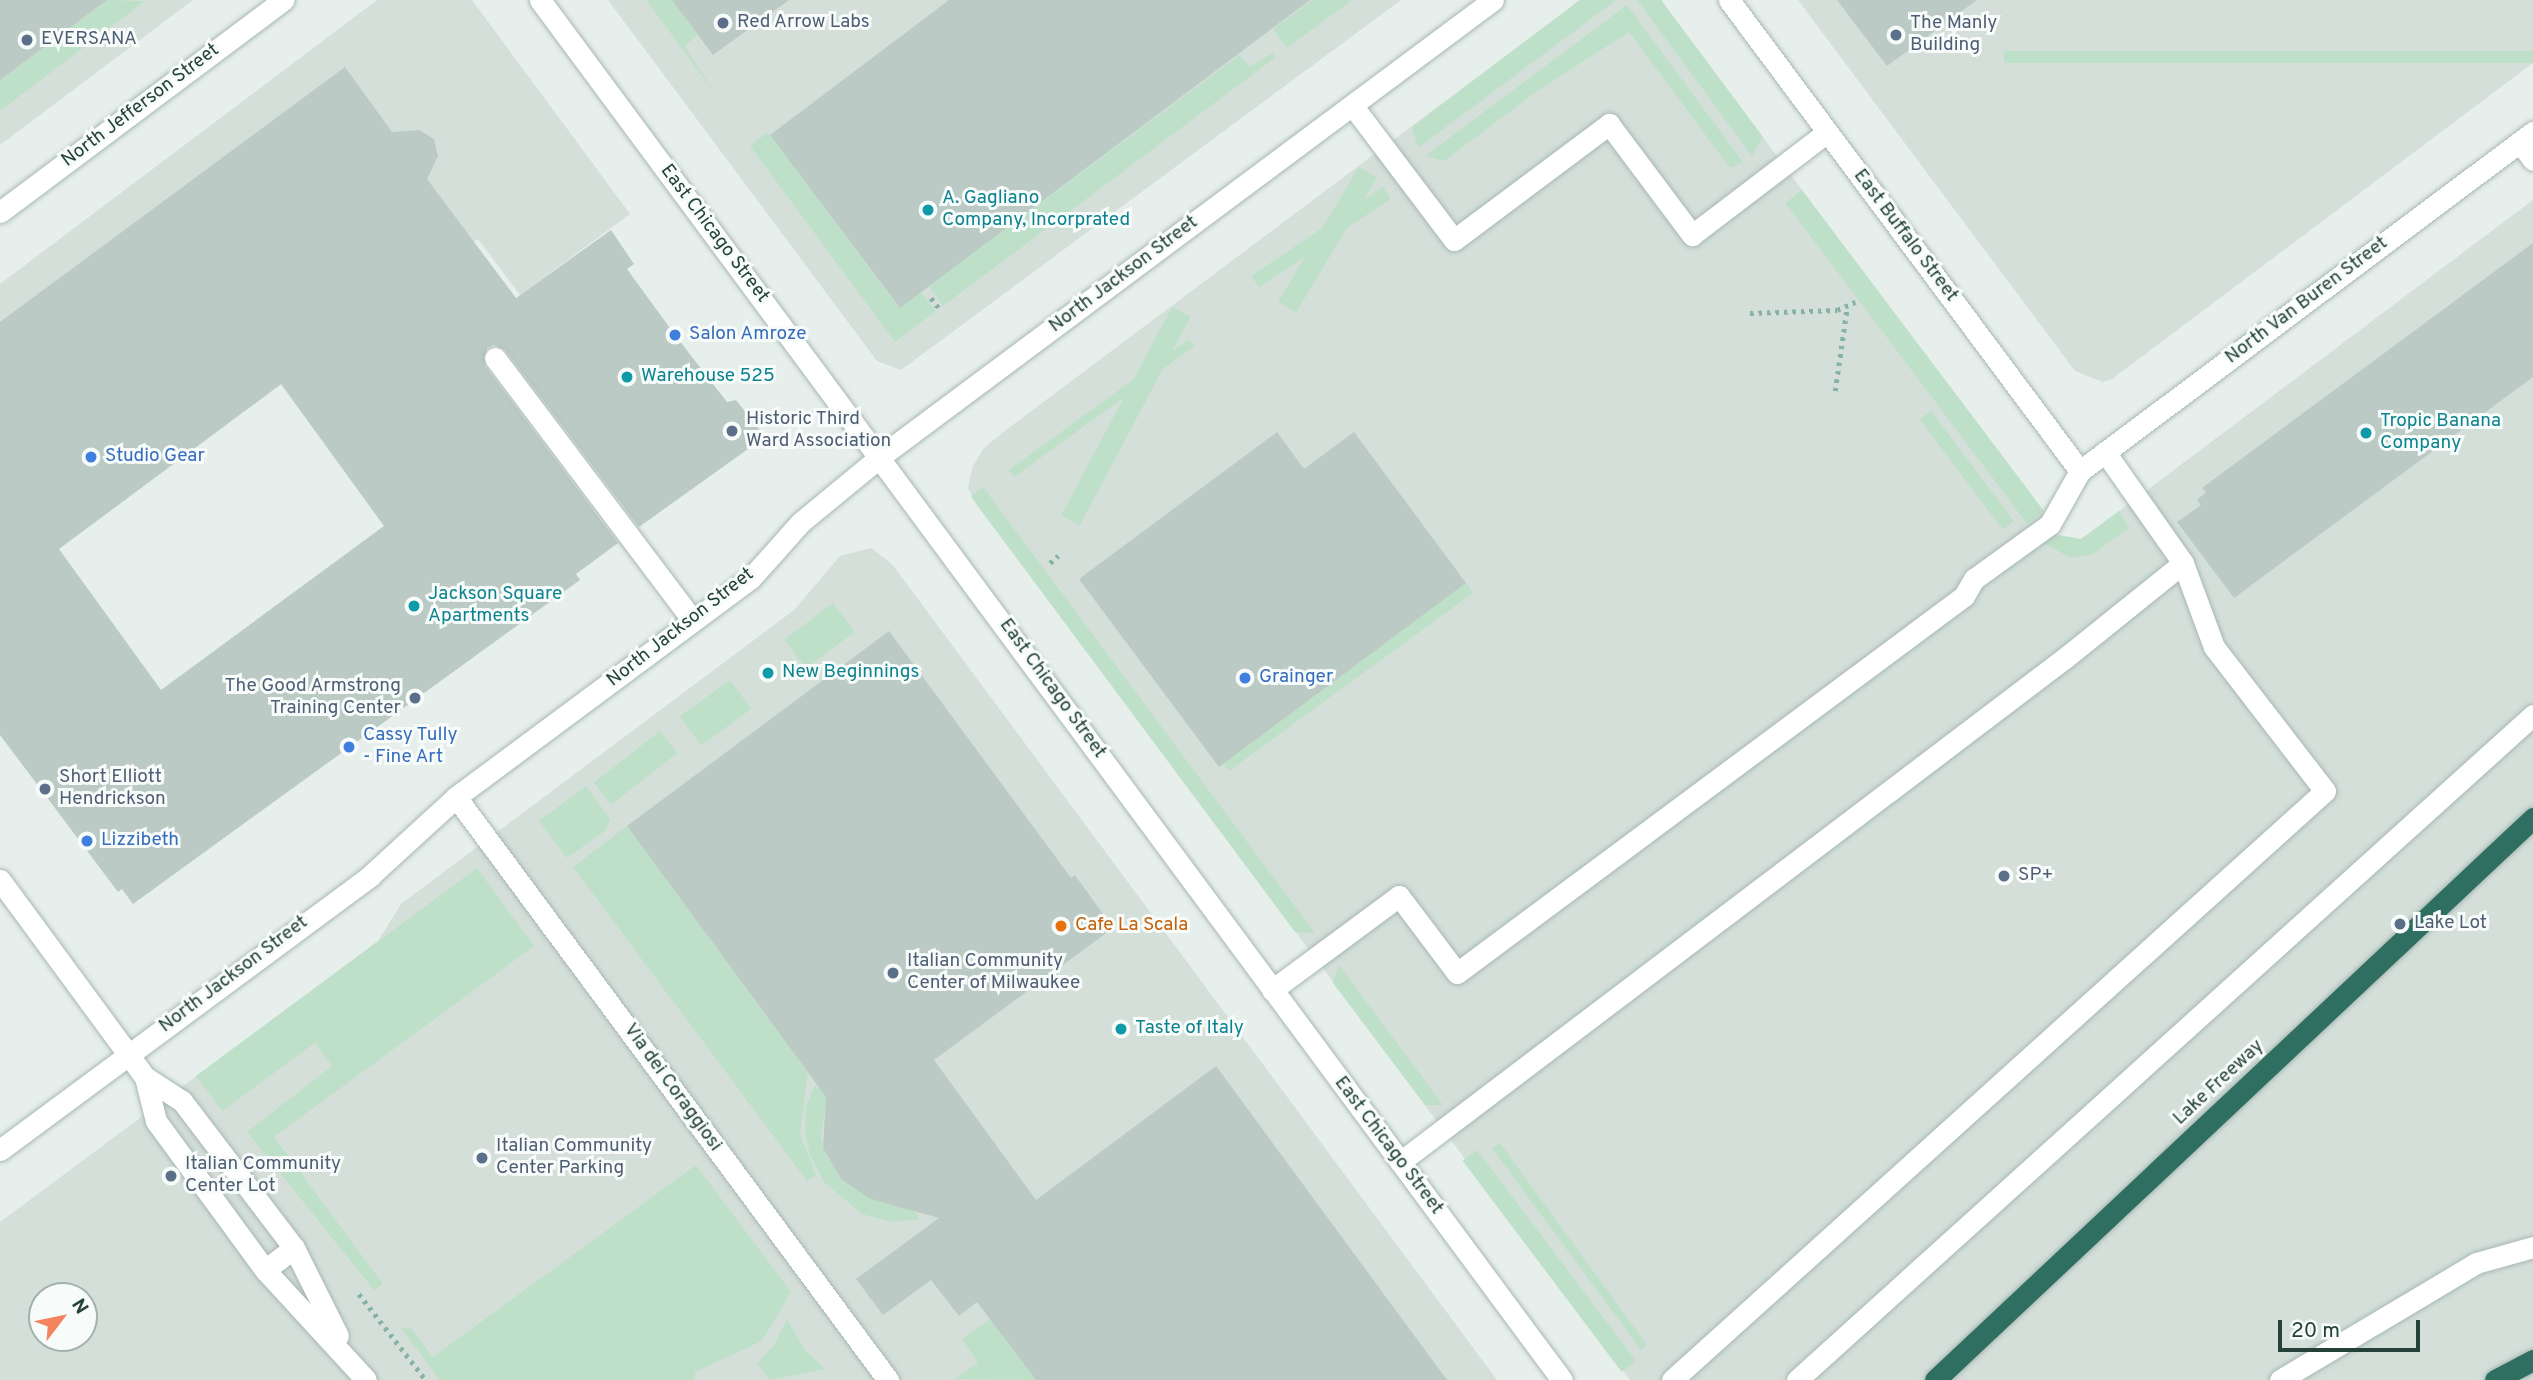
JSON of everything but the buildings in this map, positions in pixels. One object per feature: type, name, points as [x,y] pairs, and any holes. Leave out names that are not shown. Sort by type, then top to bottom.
[{"type":"highway","name":"Lake Freeway","points":[[1935,1380],[2533,818]]},
{"type":"highway","points":[[2495,1380],[2533,1360]]},
{"type":"street","name":"North Jefferson Street","points":[[0,212],[283,0]]},
{"type":"street","name":"East Chicago Street","points":[[540,0],[881,456],[1562,1380]]},
{"type":"street","name":"North Jackson Street","points":[[0,1150],[370,875],[456,797],[750,579],[801,522],[881,456],[1493,0]]},
{"type":"street","name":"East Buffalo Street","points":[[1729,0],[2080,471]]},
{"type":"street","points":[[1352,105],[1454,240],[1609,124],[1692,235],[1827,132]]},
{"type":"street","points":[[2526,137],[2533,160]]},
{"type":"street","name":"North Van Buren Street","points":[[2080,471],[2526,137]]},
{"type":"street","points":[[495,358],[693,621]]},
{"type":"street","points":[[1672,1380],[2325,791],[2214,648],[2183,563],[2105,452]]},
{"type":"street","points":[[1272,990],[1399,895],[1457,973],[1964,596],[1974,579],[2050,524],[2080,471]]},
{"type":"street","points":[[1400,1162],[2055,666],[2183,563]]},
{"type":"street","points":[[1797,1380],[2533,715]]},
{"type":"street","name":"Via dei Coraggiosi","points":[[456,797],[888,1380]]},
{"type":"street","points":[[0,880],[145,1077],[183,1101],[294,1248],[349,1357]]},
{"type":"street","points":[[145,1077],[156,1121],[265,1270],[349,1357],[366,1380]]},
{"type":"street","points":[[2280,1380],[2476,1264],[2533,1247]]},
{"type":"street","points":[[265,1270],[294,1248]]},
{"type":"path","points":[[931,298],[939,308]]},
{"type":"path","points":[[1750,313],[1847,308],[1855,302]]},
{"type":"path","points":[[1835,391],[1847,308]]},
{"type":"path","points":[[1050,563],[1058,556]]},
{"type":"shaded area","points":[[0,0],[193,0],[0,145]]},
{"type":"shaded area","name":"Studio Gear","points":[[377,0],[472,0],[630,214],[520,295],[478,239],[0,592],[0,284]]},
{"type":"shaded area","points":[[608,0],[1401,0],[901,370],[877,361]]},
{"type":"shaded area","points":[[1580,0],[1661,0],[2050,524],[2059,535],[2071,540],[2082,539],[2533,200],[2533,1380],[1630,1380],[977,505],[968,488],[972,468],[983,449],[1002,433]]},
{"type":"shaded area","points":[[1798,0],[2533,0],[2533,63],[2112,379],[2103,382],[2075,371]]},
{"type":"shaded area","points":[[871,548],[892,564],[1497,1380],[0,1380],[0,1222],[378,941],[401,904],[794,610],[840,556]]},
{"type":"green space","points":[[107,0],[145,1],[0,111],[0,80]]},
{"type":"green space","points":[[646,0],[672,0],[698,35],[684,46],[717,96]]},
{"type":"green space","points":[[1312,0],[1352,0],[1287,48],[1273,29]]},
{"type":"green space","points":[[1580,0],[1616,0],[1418,148],[1412,127]]},
{"type":"green space","points":[[1637,0],[1661,0],[1763,137],[1752,156]]},
{"type":"green space","points":[[1627,5],[1743,162],[1730,168],[1629,32],[1536,92],[1444,161],[1425,156]]},
{"type":"green space","points":[[2004,51],[2533,51],[2533,63],[2004,63]]},
{"type":"green space","points":[[1273,53],[1276,57],[943,306],[929,286],[1239,55],[1250,66]]},
{"type":"green space","points":[[768,132],[899,308],[921,292],[936,311],[895,342],[750,146]]},
{"type":"green space","points":[[1359,167],[1377,178],[1296,312],[1278,302]]},
{"type":"green space","points":[[1383,187],[1391,199],[1259,288],[1251,276]]},
{"type":"green space","points":[[1802,190],[2044,511],[2027,524],[1785,203]]},
{"type":"green space","points":[[1172,307],[1191,317],[1080,525],[1061,515]]},
{"type":"green space","points":[[1189,339],[1194,346],[1014,477],[1009,470]]},
{"type":"green space","points":[[1931,411],[2014,521],[2003,530],[1920,419]]},
{"type":"green space","points":[[983,487],[1315,933],[1295,932],[977,505],[971,496]]},
{"type":"green space","points":[[2119,511],[2129,528],[2093,554],[2070,558],[2041,541],[2059,535],[2081,539]]},
{"type":"green space","points":[[1466,583],[1473,593],[1229,771],[1223,763]]},
{"type":"green space","points":[[833,603],[855,632],[806,668],[784,640]]},
{"type":"green space","points":[[730,680],[751,709],[701,746],[680,716]]},
{"type":"green space","points":[[660,731],[677,753],[611,805],[594,783]]},
{"type":"green space","points":[[586,786],[610,819],[606,830],[567,858],[539,821]]},
{"type":"green space","points":[[627,826],[808,1073],[800,1134],[816,1175],[807,1181],[573,867]]},
{"type":"green space","points":[[477,868],[534,946],[274,1137],[383,1284],[374,1290],[247,1132],[332,1066],[315,1043],[222,1111],[196,1076]]},
{"type":"green space","points":[[1339,965],[1443,1105],[1425,1105],[1333,983]]},
{"type":"green space","points":[[814,1086],[829,1091],[821,1133],[823,1148],[841,1179],[870,1199],[911,1205],[919,1219],[892,1222],[862,1214],[825,1183],[810,1156],[805,1132],[806,1107]]},
{"type":"green space","points":[[1500,1143],[1647,1345],[1641,1350],[1492,1148]]},
{"type":"green space","points":[[1477,1150],[1636,1361],[1622,1372],[1463,1161]]},
{"type":"green space","points":[[696,1165],[791,1292],[762,1341],[695,1372],[695,1380],[440,1380],[400,1327],[412,1329],[433,1357]]},
{"type":"green space","points":[[787,1319],[805,1350],[825,1369],[770,1380],[757,1363],[774,1345]]},
{"type":"green space","points":[[990,1319],[1036,1380],[955,1379],[978,1363],[962,1339]]},
{"type":"place","name":"Red Arrow Labs","points":[[723,23]]},
{"type":"place","name":"The Manly Building","points":[[1896,35]]},
{"type":"place","name":"EVERSANA","points":[[27,40]]},
{"type":"place","name":"A. Gagliano Company, Incorprated","points":[[928,210]]},
{"type":"place","name":"Salon Amroze","points":[[675,335]]},
{"type":"place","name":"Warehouse 525","points":[[627,377]]},
{"type":"place","name":"Historic Third Ward Association","points":[[732,431]]},
{"type":"place","name":"Tropic Banana Company","points":[[2366,433]]},
{"type":"place","name":"Studio Gear","points":[[91,457]]},
{"type":"place","name":"Jackson Square Apartments","points":[[414,606]]},
{"type":"place","name":"New Beginnings","points":[[768,673]]},
{"type":"place","name":"Grainger","points":[[1245,678]]},
{"type":"place","name":"The Good Armstrong Training Center","points":[[415,698]]},
{"type":"place","name":"Cassy Tully - Fine Art","points":[[349,747]]},
{"type":"place","name":"Short Elliott Hendrickson","points":[[45,789]]},
{"type":"place","name":"Lizzibeth","points":[[87,841]]},
{"type":"place","name":"SP+","points":[[2004,876]]},
{"type":"place","name":"Lake Lot","points":[[2400,924]]},
{"type":"place","name":"Cafe La Scala","points":[[1061,926]]},
{"type":"place","name":"Italian Community Center of Milwaukee","points":[[893,973]]},
{"type":"place","name":"Taste of Italy","points":[[1121,1029]]},
{"type":"place","name":"Italian Community Center Parking","points":[[482,1158]]},
{"type":"place","name":"Italian Community Center Lot","points":[[171,1176]]}]
